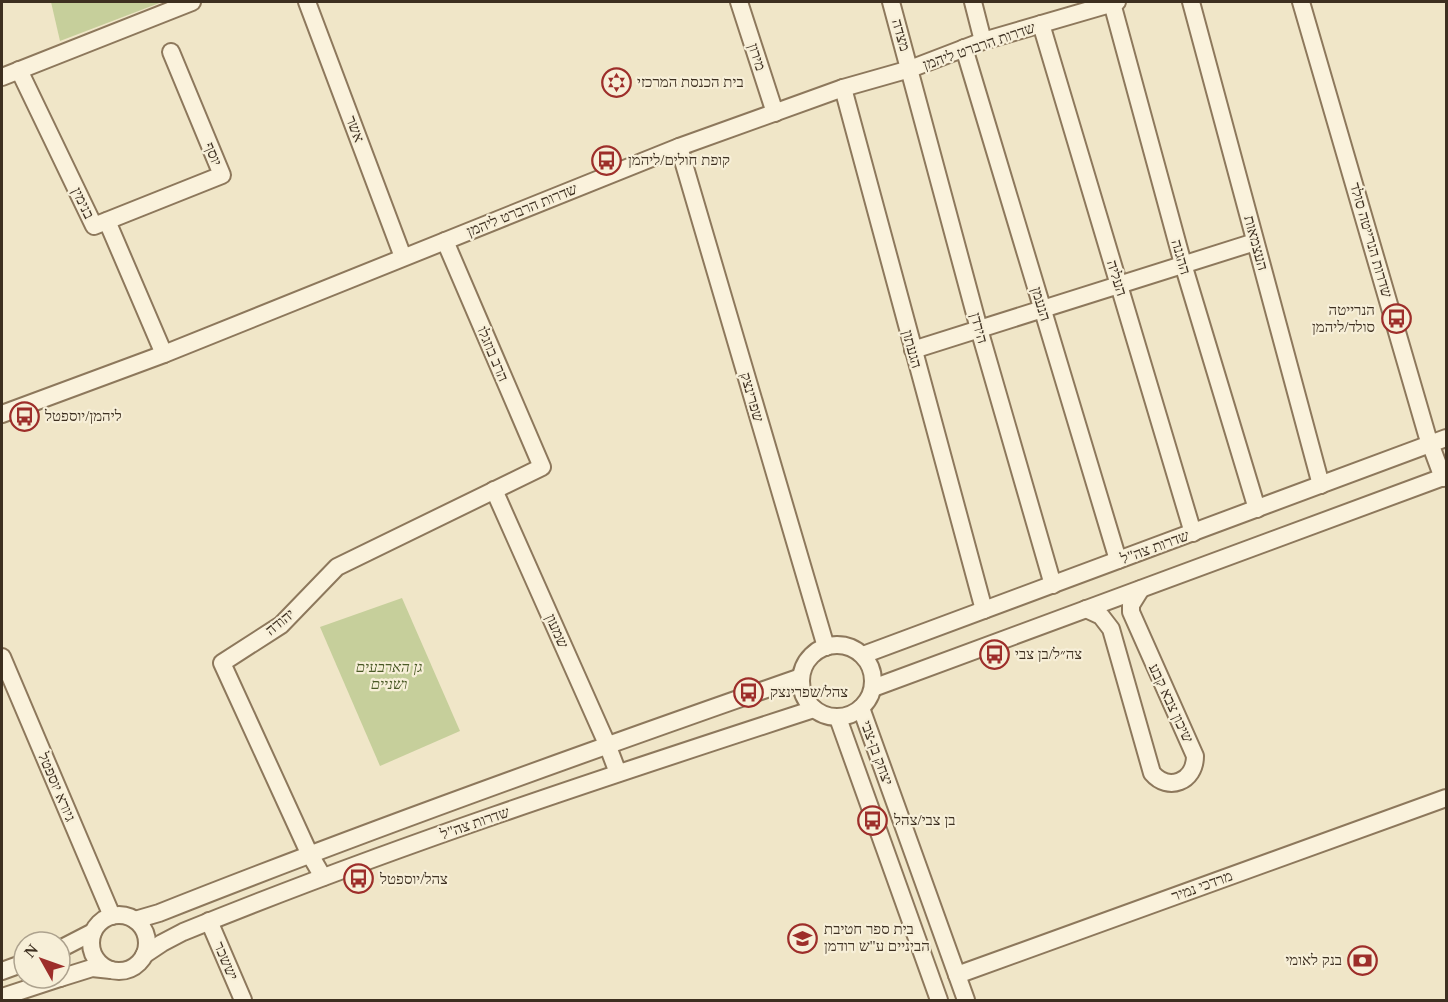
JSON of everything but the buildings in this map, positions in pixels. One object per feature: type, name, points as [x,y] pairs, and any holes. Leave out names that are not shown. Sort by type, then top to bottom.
[{"type":"street","points":[[2,77],[192,2]]},
{"type":"street","name":"אשר","points":[[307,2],[404,257]]},
{"type":"street","name":"מירון","points":[[739,2],[775,113]]},
{"type":"street","name":"מצדה","points":[[891,2],[910,69]]},
{"type":"street","points":[[973,2],[983,41]]},
{"type":"street","name":"שדרות הרברט ליהמן","points":[[2,414],[164,354],[679,147],[843,88],[910,69],[983,41],[1041,24],[1060,9],[1114,2]]},
{"type":"street","name":"ההגנה","points":[[1114,2],[1183,264],[1257,509]]},
{"type":"street","name":"העצמאות","points":[[1191,2],[1321,485]]},
{"type":"street","name":"שדרות הנרייטה סולד","points":[[1301,2],[1430,444],[1444,477]]},
{"type":"street","name":"העליה","points":[[1041,24],[1193,533]]},
{"type":"street","name":"הנעמן","points":[[964,48],[1118,560]]},
{"type":"street","name":"יוסף","points":[[107,221],[222,175],[171,52]]},
{"type":"street","name":"הירדן","points":[[910,69],[979,329],[1053,585]]},
{"type":"street","name":"בנימין","points":[[20,70],[94,226],[107,221],[164,354]]},
{"type":"street","name":"הגעתון","points":[[843,88],[984,610]]},
{"type":"street","name":"שפרינצק","points":[[679,147],[826,647]]},
{"type":"street","name":"הרב בוזגלו","points":[[445,241],[542,467]]},
{"type":"street","points":[[912,350],[1255,242]]},
{"type":"street","name":"שדרות צה\"ל","points":[[863,655],[1446,438]]},
{"type":"street","name":"יהודה","points":[[322,877],[222,663],[281,625],[338,567],[542,467]]},
{"type":"street","points":[[873,688],[1444,477]]},
{"type":"street","name":"שמעון","points":[[494,490],[608,744],[618,773]]},
{"type":"street","name":"שיכון צבא קבע","points":[[1086,609],[1101,616],[1111,629],[1152,773],[1162,782],[1170,784],[1177,782],[1190,774],[1195,756],[1131,612],[1131,604],[1141,589]]},
{"type":"street","points":[[846,646],[863,655],[870,665],[873,688],[871,695],[861,708],[838,718],[829,717],[814,709],[806,700],[802,689],[801,677],[809,658],[826,647],[846,646]]},
{"type":"street","name":"גיורא יוספטל","points":[[2,657],[112,916]]},
{"type":"street","name":"שדרות צה\"ל","points":[[135,920],[159,913],[309,853],[608,744],[801,677]]},
{"type":"street","name":"יצחק בן-צבי","points":[[861,708],[966,1000]]},
{"type":"street","name":"שדרות צה\"ל","points":[[144,955],[162,943],[209,921],[322,877],[618,773],[814,709]]},
{"type":"street","name":"יצחק בן-צבי","points":[[838,718],[939,1000]]},
{"type":"street","name":"מרדכי נמיר","points":[[957,975],[1445,803]]},
{"type":"street","points":[[72,943],[93,932],[103,920],[120,915],[135,920],[145,933],[147,941],[144,955],[137,965],[129,970],[92,968],[72,974]]},
{"type":"street","name":"יששכר","points":[[209,921],[243,1000]]},
{"type":"street","points":[[93,932],[92,952],[103,966],[111,970]]},
{"type":"street","points":[[2,997],[23,990]]},
{"type":"green space","points":[[51,2],[162,2],[60,41]]},
{"type":"green space","name":"גן הארבעים ושניים","points":[[402,598],[460,731],[380,766],[320,627]]},
{"type":"place","name":"בית הכנסת המרכזי","points":[[616,82]]},
{"type":"place","name":"קופת חולים/ליהמן","points":[[607,160]]},
{"type":"place","name":"הנרייטה סולד/ליהמן","points":[[1396,319]]},
{"type":"place","name":"ליהמן/יוספטל","points":[[24,416]]},
{"type":"place","name":"צה״ל/בן צבי","points":[[994,654]]},
{"type":"place","name":"צהל/שפרינצק","points":[[749,692]]},
{"type":"place","name":"בן צבי/צהל","points":[[873,820]]},
{"type":"place","name":"צהל/יוספטל","points":[[359,879]]},
{"type":"place","name":"בית ספר חטיבת הביניים ע\"ש רודמן","points":[[803,938]]},
{"type":"place","name":"בנק לאומי","points":[[1363,960]]}]
